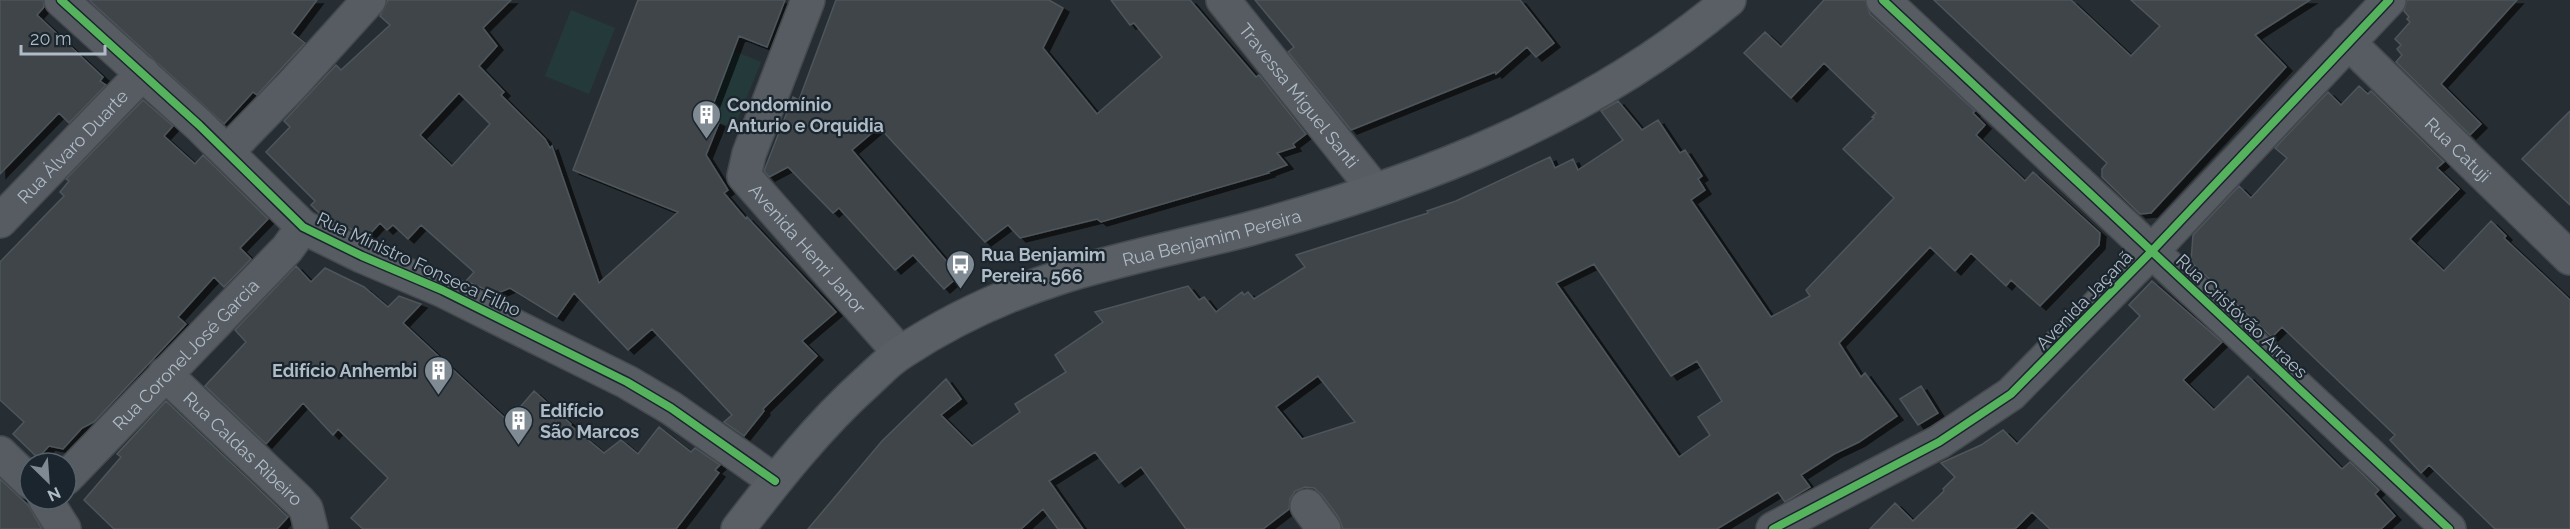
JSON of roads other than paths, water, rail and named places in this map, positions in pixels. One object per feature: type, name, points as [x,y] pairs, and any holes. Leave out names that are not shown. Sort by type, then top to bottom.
[{"type":"main road","name":"Rua Benjamim Pereira","points":[[738,529],[775,481],[836,410],[900,353],[950,324],[1058,278],[1314,211],[1479,153],[1627,77],[1692,31],[1729,0]]},
{"type":"street","name":"Rua Ministro Fonseca Filho","points":[[61,0],[143,73],[303,227],[362,256],[442,290],[627,382],[671,408],[775,481]]},
{"type":"street","points":[[227,152],[369,0]]},
{"type":"street","name":"Avenida Henri Janor","points":[[808,0],[749,154],[744,176],[900,353]]},
{"type":"street","name":"Travessa Miguel Santi","points":[[1223,0],[1376,190]]},
{"type":"street","name":"Rua Cristóvão Arraes","points":[[1884,0],[2449,529]]},
{"type":"street","name":"Avenida Jaçanã","points":[[1775,529],[1939,442],[2011,394],[2151,252],[2389,0]]},
{"type":"street","name":"Rua Catuji","points":[[2348,42],[2570,258]]},
{"type":"street","name":"Rua Álvaro Duarte","points":[[0,221],[143,73]]},
{"type":"street","name":"Rua Coronel José Garcia","points":[[78,465],[280,257],[303,227]]},
{"type":"street","name":"Rua Caldas Ribeiro","points":[[165,374],[299,501],[306,509],[311,529]]},
{"type":"street","points":[[0,453],[18,470]]},
{"type":"street","points":[[53,511],[64,529]]},
{"type":"place","name":"Condomínio Anturio e Orquidia","points":[[706,140]]},
{"type":"place","name":"Rua Benjamim Pereira, 566","points":[[960,290]]},
{"type":"place","name":"Edifício Anhembi","points":[[438,396]]},
{"type":"place","name":"Edifício São Marcos","points":[[519,446]]}]
